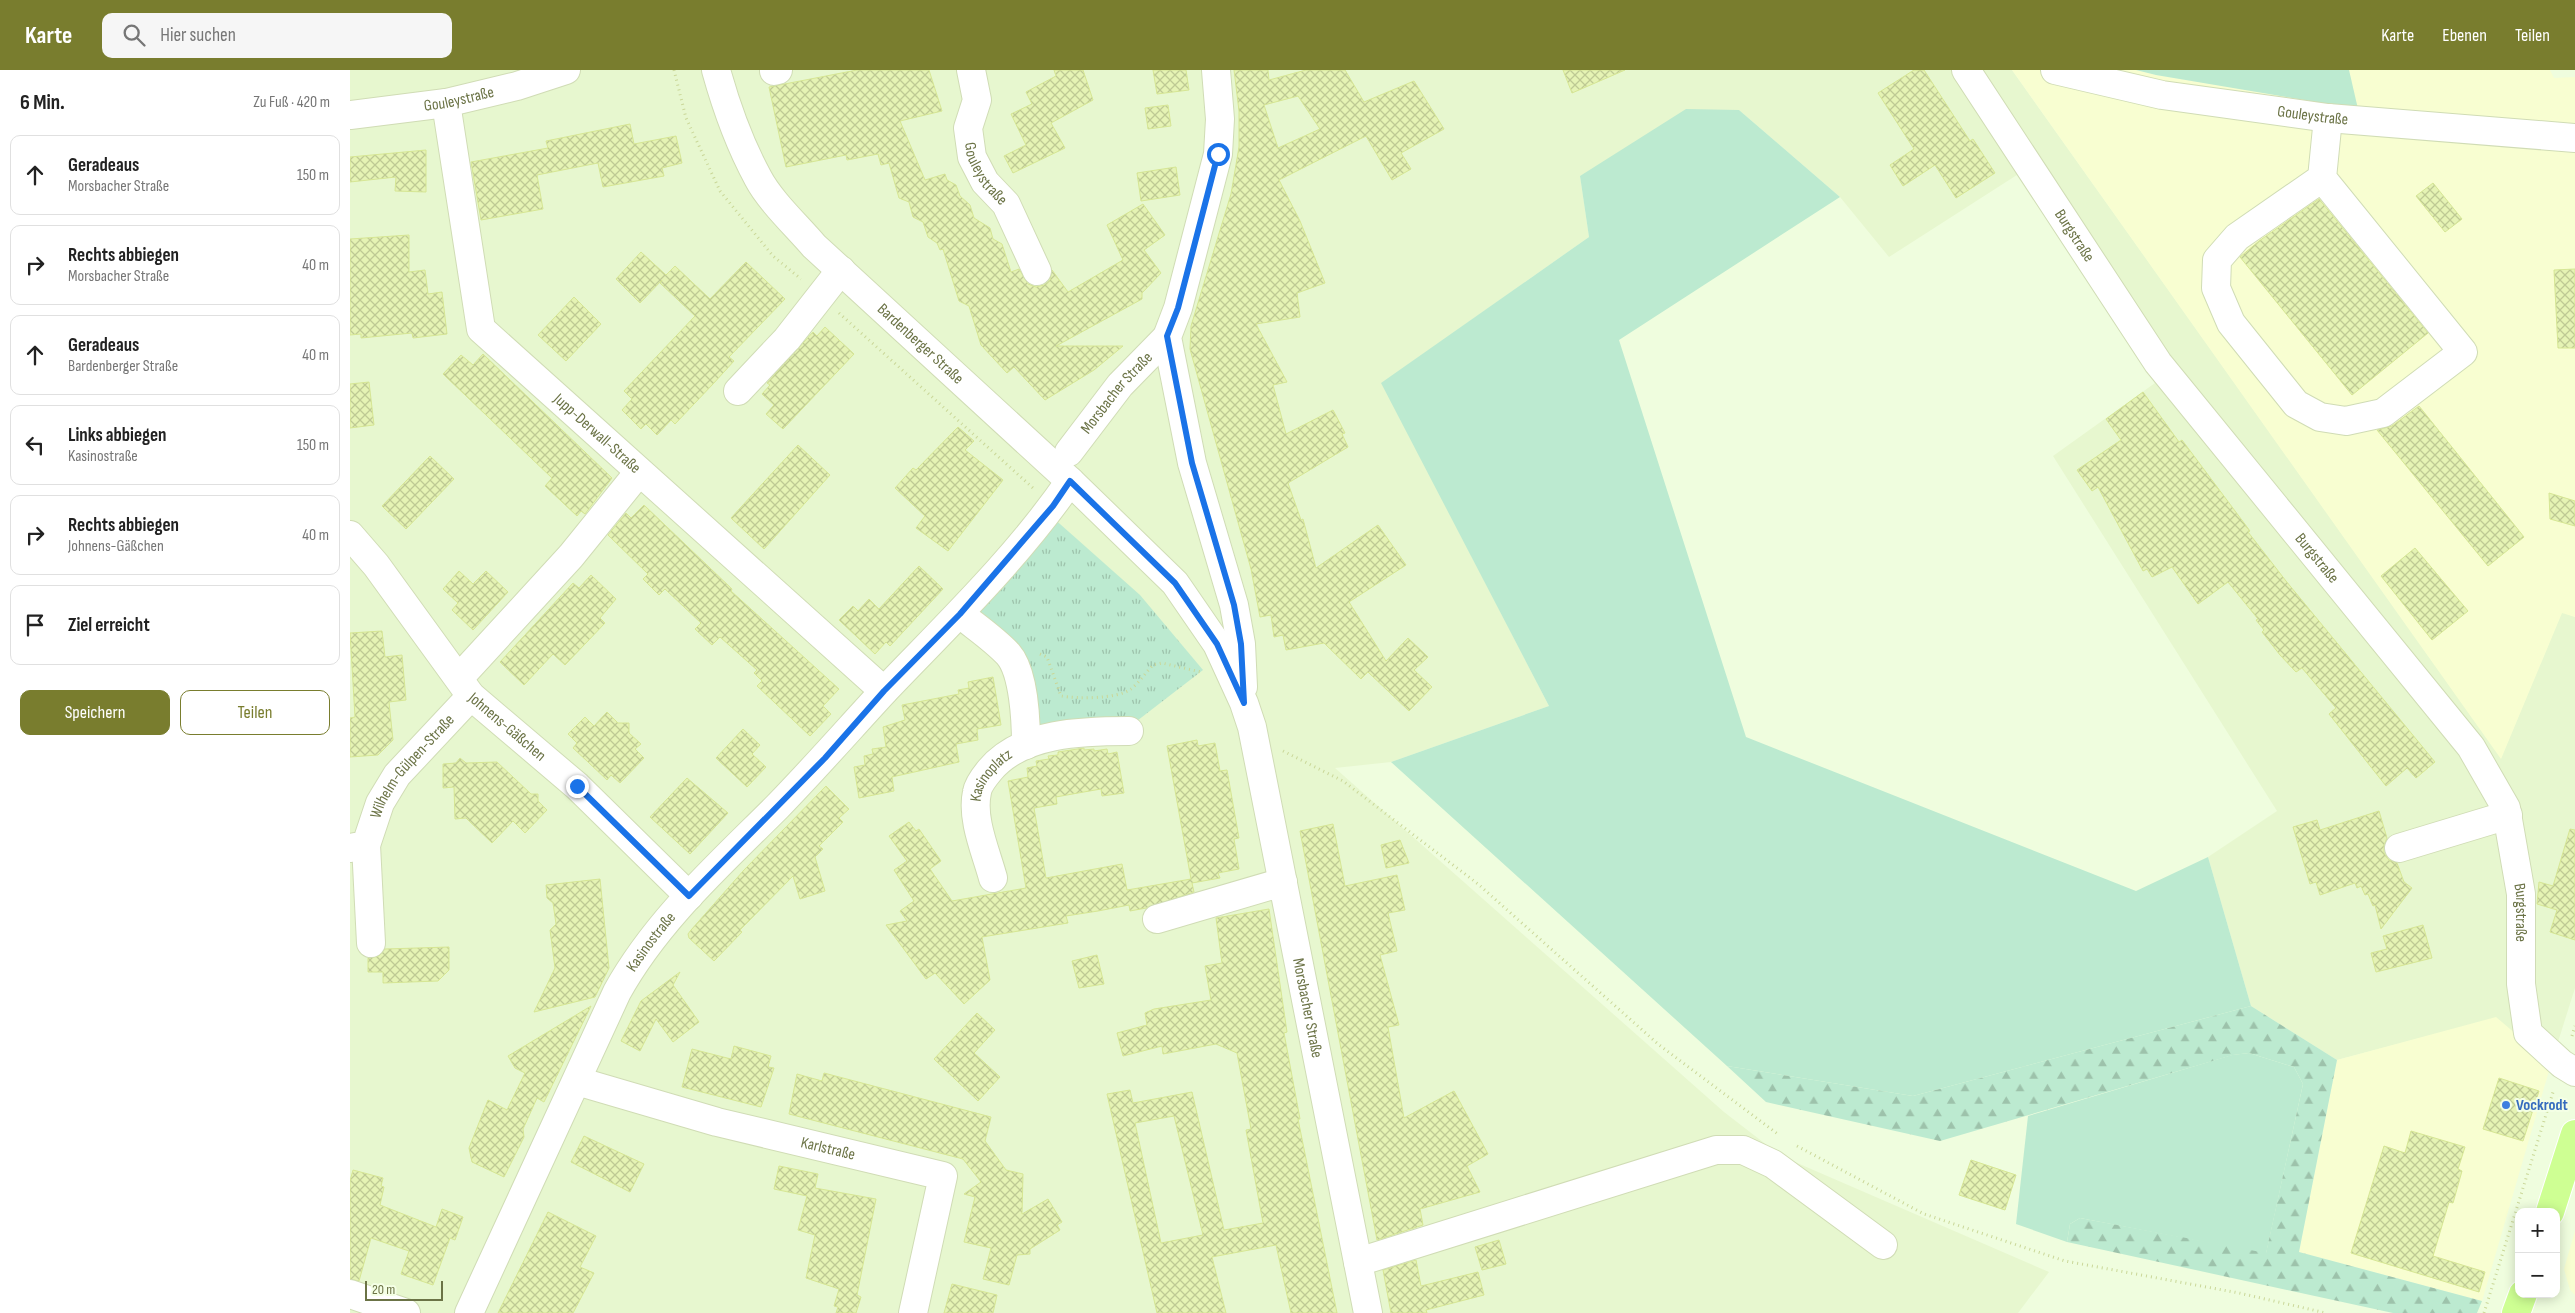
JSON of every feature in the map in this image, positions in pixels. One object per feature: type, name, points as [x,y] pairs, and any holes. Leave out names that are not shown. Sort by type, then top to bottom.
[{"type":"main road","points":[[2551,1208],[2575,1134]]},
{"type":"main road","points":[[2517,1313],[2522,1298]]},
{"type":"street","name":"Gouleystraße","points":[[350,115],[446,103],[517,86],[566,70]]},
{"type":"street","name":"Bardenberger Straße","points":[[716,70],[735,124],[758,179],[814,246],[1070,481],[1175,583]]},
{"type":"street","name":"Gouleystraße","points":[[971,70],[977,100],[968,128],[972,157],[985,182],[1006,204],[1037,271]]},
{"type":"street","name":"Morsbacher Straße","points":[[1069,452],[1120,385],[1167,336],[1178,308],[1218,154],[1220,119],[1216,70]]},
{"type":"street","name":"Burgstraße","points":[[1966,70],[2158,363],[2471,747],[2506,808],[2508,815],[2521,894],[2521,984],[2528,1033],[2569,1068]]},
{"type":"street","name":"Gouleystraße","points":[[2055,70],[2162,95],[2328,118],[2575,138]]},
{"type":"street","name":"Jupp-Derwall-Straße","points":[[446,103],[481,329],[884,691]]},
{"type":"street","points":[[2322,178],[2237,237],[2217,260],[2216,288],[2231,323],[2296,404],[2320,417],[2346,421],[2383,413],[2463,352],[2322,178],[2328,118]]},
{"type":"street","points":[[738,391],[788,339],[841,270]]},
{"type":"street","name":"Morsbacher Straße","points":[[1167,336],[1192,463],[1234,605],[1241,644],[1244,703]]},
{"type":"street","name":"Wilhelm-Gülpen-Straße","points":[[371,943],[358,847],[380,803],[397,775],[639,472]]},
{"type":"street","name":"Kasinostraße","points":[[469,1313],[617,992],[635,959],[656,932],[689,896],[825,758],[884,691],[960,614],[1053,506],[1070,481]]},
{"type":"street","name":"Johnens-Gäßchen","points":[[350,535],[376,565],[466,687],[577,786],[689,896]]},
{"type":"street","name":"Morsbacher Straße","points":[[1175,583],[1217,644],[1244,703],[1256,746],[1368,1313]]},
{"type":"street","name":"Kasinoplatz","points":[[960,614],[1009,655],[1019,680],[1026,719],[1026,745]]},
{"type":"street","name":"Kasinoplatz","points":[[993,878],[976,810],[976,791],[1000,758],[1026,745],[1077,733],[1129,731]]},
{"type":"street","points":[[2399,848],[2508,815]]},
{"type":"street","points":[[1157,919],[1283,882]]},
{"type":"street","name":"Karlstraße","points":[[577,1081],[717,1122],[943,1176],[913,1313]]},
{"type":"street","points":[[1358,1262],[1716,1150],[1743,1150],[1773,1164],[1884,1246]]},
{"type":"street","points":[[350,1294],[406,1313]]},
{"type":"path","points":[[1009,655],[1038,653],[1047,657],[1061,696],[1072,698],[1118,695],[1131,689],[1152,665],[1162,664],[1211,674]]},
{"type":"path","points":[[1285,751],[1343,781],[1478,884],[1658,1044],[1784,1139]]},
{"type":"path","points":[[2484,1313],[2569,1068]]},
{"type":"path","points":[[1792,1144],[1924,1214],[2065,1261],[2239,1293],[2326,1313]]},
{"type":"shaded area","points":[[350,70],[2012,70],[2501,758],[2562,612],[2575,617],[2575,988],[2551,1064],[2496,1018],[2337,1060],[2251,1006],[2208,857],[2277,811],[2053,456],[2155,383],[2020,173],[1889,257],[1840,197],[1739,110],[1580,176],[1589,237],[1382,383],[1549,706],[1391,762],[1335,768],[1724,1112],[1781,1156],[2049,1272],[2018,1313],[350,1313]]},
{"type":"shaded area","points":[[2012,70],[2136,70],[2156,75],[2357,108],[2349,70],[2550,70],[2554,78],[2575,77],[2575,617],[2562,613],[2501,759]]},
{"type":"shaded area","points":[[2496,1017],[2551,1064],[2482,1301],[2299,1252],[2337,1060]]},
{"type":"shaded area","points":[[2575,1231],[2575,1295],[2570,1290],[2564,1269]]},
{"type":"green space","points":[[2136,70],[2349,70],[2358,109],[2156,75]]},
{"type":"green space","points":[[1686,109],[1739,110],[1840,197],[1619,340],[1746,737],[2136,891],[2208,857],[2251,1006],[1913,1096],[1727,1066],[1391,762],[1549,706],[1381,383],[1589,237],[1580,176]]},
{"type":"green space","points":[[1051,516],[1140,595],[1203,670],[1133,724],[1035,731],[972,609]]},
{"type":"green space","points":[[2251,1006],[2337,1060],[2299,1252],[2482,1301],[2477,1313],[2393,1313],[2067,1242],[2070,1224],[2080,1218],[2266,1253],[2303,1084],[2294,1067],[2249,1053],[2233,1055],[1940,1141],[1766,1102],[1727,1066],[1913,1096]]},
{"type":"green space","points":[[2249,1053],[2294,1067],[2303,1084],[2266,1254],[2080,1218],[2070,1224],[2067,1242],[2016,1224],[2028,1116],[2232,1055]]},
{"type":"building","points":[[857,70],[929,70],[942,111],[900,121],[925,180],[945,174],[947,180],[956,185],[960,196],[970,205],[974,218],[990,228],[993,239],[1002,244],[1011,272],[1019,269],[1028,284],[1036,287],[1044,285],[1050,280],[1052,270],[1068,292],[1123,260],[1107,225],[1143,204],[1165,235],[1144,250],[1161,273],[1142,293],[1142,299],[1056,346],[1123,346],[1094,370],[1045,400],[1014,367],[1007,373],[981,345],[969,306],[959,301],[943,249],[940,250],[937,243],[928,237],[923,222],[913,217],[909,202],[899,198],[889,163],[881,165],[878,154],[847,160],[846,155],[786,167],[769,87]]},
{"type":"building","points":[[1054,70],[1083,70],[1093,100],[1051,123],[1065,148],[1013,173],[1004,156],[1026,145],[1011,114],[1032,104],[1026,92],[1056,76]]},
{"type":"building","points":[[1153,70],[1186,70],[1189,90],[1157,94]]},
{"type":"building","points":[[1234,70],[1268,70],[1269,80],[1306,70],[1345,70],[1364,102],[1414,81],[1444,129],[1401,153],[1411,169],[1392,180],[1366,136],[1279,180],[1300,221],[1325,283],[1297,293],[1300,317],[1256,324],[1287,382],[1273,385],[1286,434],[1333,410],[1345,433],[1342,434],[1348,447],[1288,483],[1301,520],[1303,519],[1316,568],[1378,525],[1406,565],[1349,602],[1386,661],[1408,638],[1428,657],[1414,670],[1432,687],[1409,711],[1368,672],[1361,679],[1324,643],[1286,650],[1283,635],[1274,637],[1271,615],[1260,617],[1251,569],[1190,349],[1191,326],[1231,194],[1239,147],[1239,111]],"holes":[[[1298,96],[1320,129],[1278,148],[1264,105]]]},
{"type":"building","points":[[1563,70],[1625,70],[1572,93]]},
{"type":"building","points":[[1914,70],[1924,70],[1970,141],[1973,139],[1995,173],[1956,198],[1935,165],[1903,186],[1890,165],[1914,149],[1878,93]]},
{"type":"building","points":[[1168,105],[1171,126],[1148,129],[1145,108]]},
{"type":"building","points":[[630,124],[634,144],[676,136],[682,163],[662,168],[664,176],[603,187],[598,163],[537,175],[543,209],[481,220],[471,162],[548,148],[546,141]]},
{"type":"building","points":[[426,150],[426,192],[395,191],[396,177],[350,182],[350,157]]},
{"type":"building","points":[[1176,167],[1180,195],[1141,201],[1137,173]]},
{"type":"building","points":[[2433,183],[2462,219],[2445,232],[2416,196]]},
{"type":"building","points":[[2319,199],[2428,333],[2352,395],[2240,257],[2259,241]]},
{"type":"building","points":[[409,235],[409,272],[425,270],[428,294],[442,292],[447,334],[413,338],[412,333],[361,338],[361,334],[350,335],[350,239]]},
{"type":"building","points":[[641,252],[666,275],[675,266],[710,299],[746,262],[785,299],[729,357],[734,361],[713,384],[675,424],[671,420],[657,435],[646,424],[641,429],[622,410],[632,399],[624,391],[695,316],[660,283],[662,280],[640,303],[616,279]]},
{"type":"building","points":[[2575,269],[2575,348],[2558,348],[2554,270]]},
{"type":"building","points":[[574,297],[601,324],[566,361],[538,335]]},
{"type":"building","points":[[825,327],[854,354],[783,429],[766,414],[774,405],[762,394],[770,385],[767,383],[813,332],[817,336]]},
{"type":"building","points":[[483,354],[612,478],[585,514],[581,511],[577,516],[545,486],[552,478],[443,374],[461,355],[473,365]]},
{"type":"building","points":[[369,382],[374,425],[350,428],[350,384]]},
{"type":"building","points":[[2143,392],[2179,442],[2182,440],[2286,581],[2435,762],[2416,778],[2407,768],[2386,786],[2329,714],[2336,708],[2302,668],[2296,672],[2280,655],[2262,632],[2264,630],[2256,620],[2258,619],[2228,582],[2198,604],[2172,567],[2152,577],[2147,569],[2143,571],[2098,487],[2092,491],[2077,470],[2121,440],[2106,419]]},
{"type":"building","points":[[2419,406],[2524,537],[2488,566],[2377,430],[2392,426]]},
{"type":"building","points":[[958,427],[974,441],[965,450],[1003,480],[948,551],[916,528],[925,516],[895,488],[913,468],[916,470]]},
{"type":"building","points":[[798,445],[830,475],[764,549],[731,518]]},
{"type":"building","points":[[430,456],[454,479],[406,529],[382,506]]},
{"type":"building","points":[[2549,493],[2575,501],[2575,526],[2550,519]]},
{"type":"building","points":[[644,505],[732,589],[731,591],[839,689],[823,706],[831,714],[810,736],[757,686],[762,681],[754,673],[757,670],[720,637],[712,645],[695,629],[701,623],[665,589],[659,595],[643,579],[648,574],[608,535],[626,513],[631,518]]},
{"type":"building","points":[[2415,548],[2468,611],[2432,640],[2381,576]]},
{"type":"building","points":[[919,566],[943,589],[890,646],[886,642],[875,654],[839,620],[853,606],[858,611],[869,599],[879,609]]},
{"type":"building","points":[[459,571],[473,584],[486,571],[508,592],[473,630],[452,610],[458,603],[443,589]]},
{"type":"building","points":[[591,575],[616,599],[600,618],[605,623],[565,665],[553,654],[524,685],[500,662],[573,583],[579,588]]},
{"type":"building","points":[[382,631],[385,657],[402,655],[406,700],[389,702],[393,740],[378,755],[350,757],[350,718],[355,717],[350,633]]},
{"type":"building","points":[[993,677],[1001,725],[977,729],[978,740],[956,744],[959,762],[892,777],[894,791],[859,798],[854,767],[865,765],[864,756],[873,754],[872,749],[886,747],[883,727],[905,720],[902,705],[959,694],[958,690],[969,688],[968,682]]},
{"type":"building","points":[[607,712],[618,723],[629,723],[629,733],[641,744],[635,749],[644,758],[620,783],[611,775],[607,780],[573,748],[577,743],[568,734],[585,717],[594,726]]},
{"type":"building","points":[[743,729],[760,745],[752,754],[766,767],[747,787],[716,758]]},
{"type":"building","points":[[1197,740],[1198,746],[1215,743],[1220,771],[1227,770],[1239,838],[1234,839],[1239,869],[1218,873],[1220,878],[1192,883],[1194,892],[1146,908],[1130,911],[1129,905],[1066,916],[1068,923],[982,937],[990,980],[964,1004],[935,973],[926,979],[886,925],[907,921],[900,911],[914,901],[894,870],[907,861],[889,836],[909,822],[916,831],[919,829],[941,861],[930,869],[952,901],[1026,888],[1008,781],[1028,777],[1027,768],[1037,766],[1036,761],[1049,759],[1048,756],[1058,755],[1058,752],[1084,748],[1084,750],[1094,749],[1094,751],[1107,749],[1108,754],[1117,752],[1124,793],[1102,796],[1101,789],[1056,797],[1057,804],[1034,808],[1046,878],[1122,864],[1127,890],[1191,879],[1167,746]]},
{"type":"building","points":[[460,758],[466,763],[497,762],[531,794],[538,794],[538,801],[547,810],[525,833],[513,821],[492,843],[466,818],[455,819],[454,787],[443,788],[443,764],[456,763]]},
{"type":"building","points":[[687,778],[728,813],[690,854],[650,817]]},
{"type":"building","points":[[826,786],[849,809],[839,818],[843,822],[819,846],[823,849],[815,857],[825,891],[800,899],[793,876],[740,930],[742,932],[714,961],[689,938],[688,934],[744,870]]},
{"type":"building","points":[[2379,811],[2387,838],[2384,845],[2384,853],[2389,860],[2397,863],[2404,882],[2412,888],[2381,929],[2375,905],[2373,906],[2368,894],[2365,895],[2361,886],[2357,888],[2355,883],[2320,895],[2316,882],[2310,884],[2293,827],[2317,820],[2320,830]]},
{"type":"building","points":[[1333,824],[1345,886],[1397,875],[1405,910],[1388,913],[1397,951],[1380,955],[1399,1025],[1388,1027],[1404,1118],[1454,1091],[1488,1154],[1467,1166],[1480,1192],[1420,1209],[1423,1225],[1377,1240],[1300,831]]},
{"type":"building","points":[[2570,829],[2575,830],[2575,940],[2550,932],[2557,910],[2537,904],[2539,882],[2553,886]]},
{"type":"building","points":[[1400,840],[1409,863],[1386,868],[1381,845]]},
{"type":"building","points":[[600,879],[609,968],[595,997],[534,1012],[555,968],[550,930],[556,924],[553,903],[547,898],[546,885]]},
{"type":"building","points":[[1269,909],[1287,1032],[1284,1033],[1300,1119],[1298,1119],[1337,1313],[1291,1313],[1276,1245],[1212,1257],[1226,1313],[1157,1313],[1107,1094],[1130,1090],[1133,1103],[1192,1092],[1224,1230],[1263,1223],[1246,1130],[1251,1129],[1237,1053],[1216,1044],[1163,1054],[1162,1046],[1123,1056],[1117,1033],[1147,1025],[1145,1013],[1154,1009],[1211,1000],[1205,966],[1222,963],[1216,918]],"holes":[[[1174,1116],[1203,1235],[1161,1243],[1135,1123]]]},
{"type":"building","points":[[2423,925],[2432,958],[2376,972],[2371,953],[2387,949],[2383,936]]},
{"type":"building","points":[[449,947],[449,970],[438,981],[383,983],[383,972],[368,972],[368,958],[379,956],[385,949]]},
{"type":"building","points":[[1097,955],[1104,984],[1079,988],[1072,961]]},
{"type":"building","points":[[680,972],[673,985],[699,1022],[673,1042],[656,1019],[640,1051],[621,1041],[641,1001]]},
{"type":"building","points":[[591,1006],[544,1102],[537,1098],[523,1129],[524,1137],[504,1177],[472,1162],[469,1148],[488,1100],[507,1110],[525,1073],[515,1068],[508,1056]]},
{"type":"building","points":[[977,1013],[995,1030],[974,1053],[1000,1077],[978,1101],[934,1059]]},
{"type":"building","points":[[734,1046],[771,1056],[768,1067],[774,1068],[761,1107],[682,1087],[692,1049],[731,1059]]},
{"type":"building","points":[[824,1073],[991,1117],[985,1141],[1006,1170],[1023,1174],[1022,1214],[1048,1199],[1062,1222],[1057,1225],[1060,1230],[1030,1249],[1030,1254],[1017,1255],[1009,1285],[983,1279],[991,1248],[964,1242],[975,1197],[964,1194],[981,1182],[963,1159],[789,1114],[797,1074],[822,1081]]},
{"type":"building","points":[[2499,1078],[2539,1091],[2523,1141],[2483,1129]]},
{"type":"building","points":[[2411,1131],[2465,1147],[2458,1169],[2462,1171],[2453,1203],[2449,1202],[2433,1256],[2485,1272],[2479,1292],[2351,1253],[2384,1146],[2405,1153]]},
{"type":"building","points":[[584,1136],[644,1164],[630,1192],[571,1162]]},
{"type":"building","points":[[1971,1160],[2016,1175],[2005,1210],[1959,1195]]},
{"type":"building","points":[[779,1166],[818,1174],[815,1188],[876,1199],[857,1295],[861,1297],[856,1313],[836,1313],[838,1307],[834,1306],[839,1289],[806,1278],[815,1235],[798,1230],[807,1196],[774,1189]]},
{"type":"building","points":[[353,1170],[383,1178],[381,1186],[384,1187],[380,1205],[436,1227],[442,1209],[463,1217],[455,1240],[450,1238],[433,1285],[401,1274],[409,1251],[371,1238],[359,1281],[350,1279],[350,1181]]},
{"type":"building","points":[[548,1212],[596,1236],[580,1267],[594,1273],[573,1313],[498,1313]]},
{"type":"building","points":[[1499,1240],[1506,1264],[1482,1270],[1475,1247]]},
{"type":"building","points":[[1416,1260],[1421,1286],[1478,1272],[1484,1295],[1426,1310],[1427,1313],[1391,1313],[1383,1270]]},
{"type":"building","points":[[952,1284],[997,1295],[993,1313],[944,1313]]},
{"type":"place","name":"Vockrodt","points":[[2506,1105]]},
{"type":"route","points":[[577,786],[689,896],[825,758],[884,691],[960,614],[1053,506],[1070,481],[1175,583],[1198,613],[1217,644],[1244,703],[1241,644],[1234,605],[1192,463],[1167,336],[1178,308],[1200,216],[1218,154]]}]
